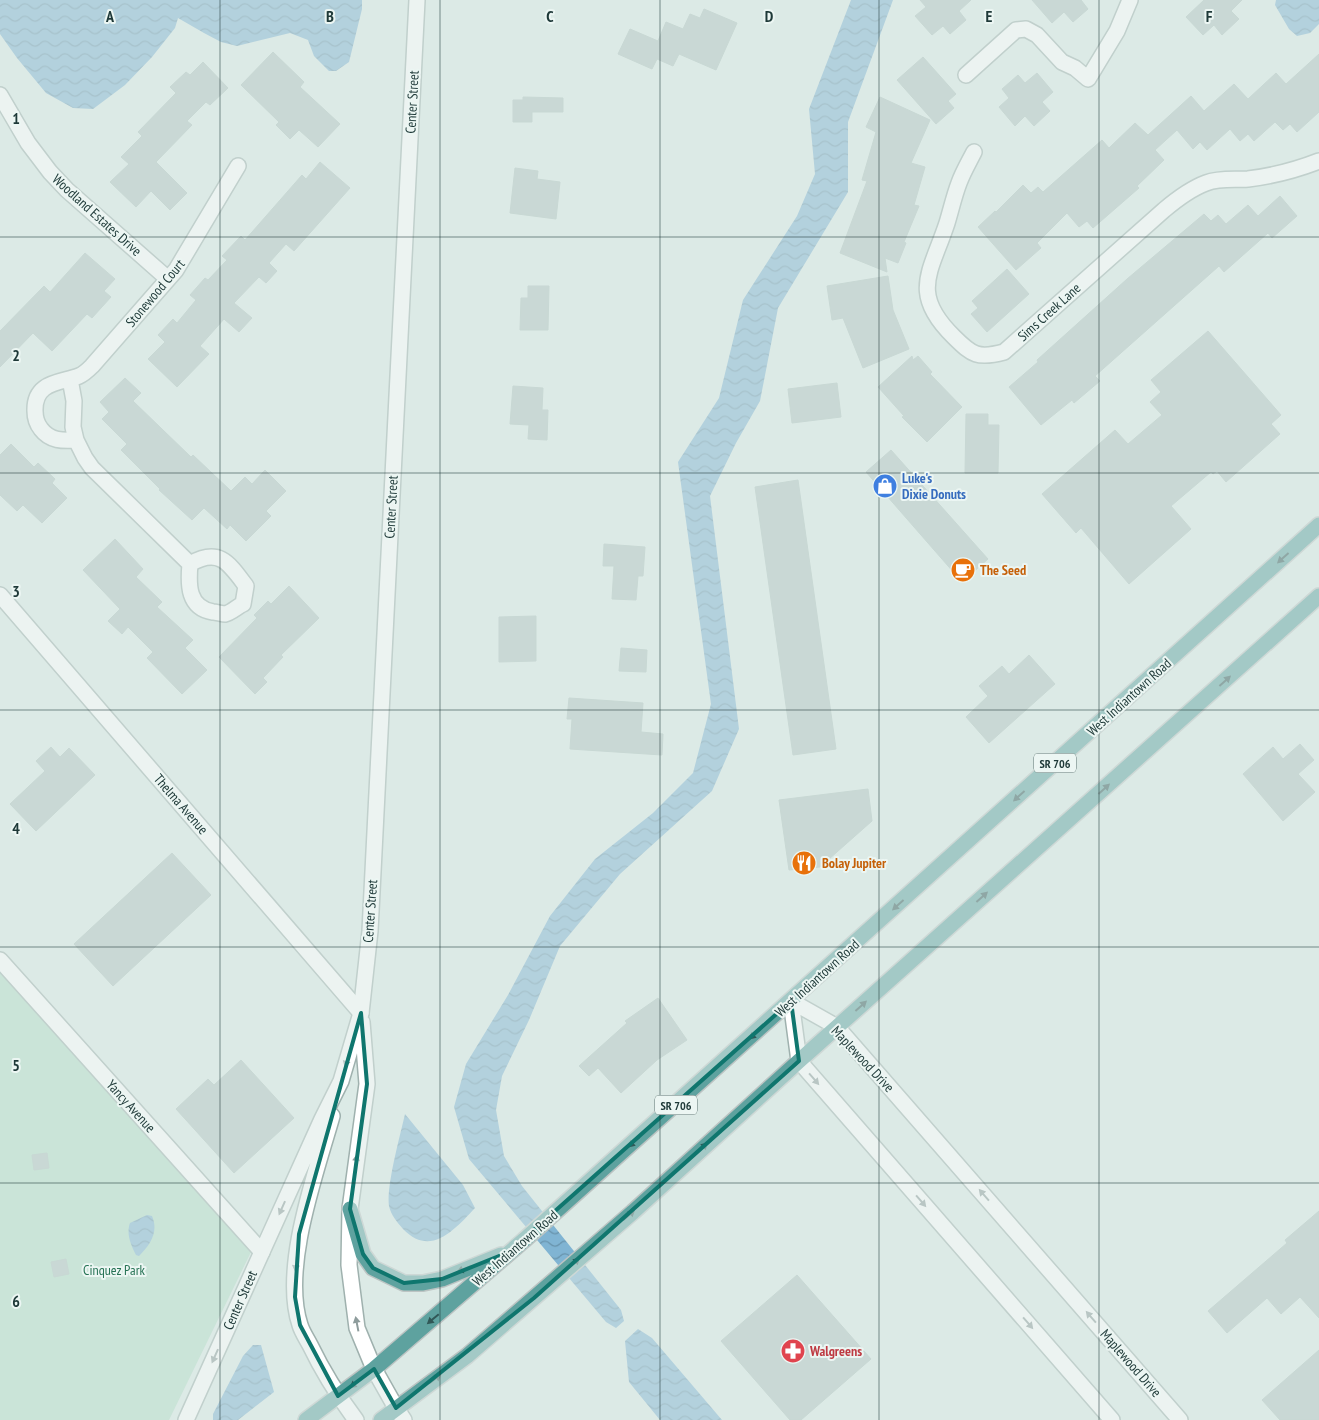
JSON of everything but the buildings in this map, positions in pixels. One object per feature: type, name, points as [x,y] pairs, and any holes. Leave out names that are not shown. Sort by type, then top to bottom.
[{"type":"main road","name":"West Indiantown Road","points":[[306,1420],[374,1369],[524,1240],[1319,526]]},
{"type":"main road","points":[[381,1420],[400,1414],[556,1279],[1319,596]]},
{"type":"main road","points":[[350,1209],[363,1254],[373,1268],[404,1283],[423,1283],[442,1278],[510,1252]]},
{"type":"street","name":"Center Street","points":[[186,1420],[341,1081],[361,1013],[370,931],[417,0]]},
{"type":"street","points":[[966,75],[1016,30],[1026,29],[1037,36],[1062,62],[1075,68],[1088,79],[1117,31],[1130,0]]},
{"type":"street","name":"Woodland Estates Drive","points":[[0,95],[28,143],[50,172],[67,190],[168,279]]},
{"type":"street","name":"Sims Creek Lane","points":[[974,152],[959,182],[946,225],[930,265],[927,283],[929,300],[934,313],[950,333],[969,352],[988,356],[1004,352],[1164,210],[1192,189],[1207,182],[1247,179],[1292,171],[1319,161]]},
{"type":"street","name":"Stonewood Court","points":[[76,440],[61,441],[50,437],[41,429],[36,418],[35,406],[39,394],[47,385],[59,380],[82,375],[168,279],[183,259],[238,166]]},
{"type":"street","points":[[70,379],[74,401],[73,427],[76,440],[84,458],[190,564]]},
{"type":"street","name":"Thelma Avenue","points":[[0,595],[361,1013]]},
{"type":"street","name":"Yancy Avenue","points":[[0,960],[262,1252]]},
{"type":"street","points":[[791,1001],[799,1061],[1112,1420]]},
{"type":"street","name":"Maplewood Drive","points":[[791,1001],[837,1027],[1180,1420]]},
{"type":"street","name":"Center Street","points":[[361,1013],[367,1084],[350,1209],[349,1264],[357,1328],[374,1369],[400,1414]]},
{"type":"street","points":[[341,1081],[299,1234],[295,1296],[300,1325],[319,1364],[338,1396],[356,1420]]},
{"type":"highlighted area","points":[[791,1001],[799,1061],[534,1298],[396,1408],[374,1369],[338,1396],[300,1325],[295,1297],[299,1234],[361,1013],[367,1084],[350,1209],[363,1254],[373,1268],[404,1283],[442,1279],[509,1252]]},
{"type":"green space","name":"Cinquez Park","points":[[0,971],[251,1252],[169,1420],[0,1420]]},
{"type":"water","points":[[0,0],[362,0],[362,9],[349,62],[336,71],[329,71],[314,56],[308,40],[290,33],[237,46],[221,42],[178,18],[175,28],[152,57],[125,85],[93,109],[73,108],[46,93],[0,34]]},
{"type":"water","points":[[851,0],[893,0],[848,122],[848,192],[778,308],[760,401],[736,443],[710,496],[739,729],[712,791],[620,874],[560,946],[529,1020],[502,1076],[496,1110],[504,1156],[522,1186],[621,1310],[624,1321],[616,1328],[606,1322],[469,1159],[454,1107],[466,1064],[508,995],[550,916],[595,859],[653,813],[693,773],[711,704],[678,462],[719,398],[743,300],[797,216],[815,174],[809,109]]},
{"type":"water","points":[[1276,0],[1319,0],[1319,24],[1310,33],[1297,36],[1289,29],[1275,5]]},
{"type":"water","points":[[405,1114],[463,1185],[475,1208],[451,1232],[433,1241],[423,1241],[413,1237],[396,1221],[389,1206],[391,1174]]},
{"type":"water","points":[[147,1215],[152,1216],[154,1233],[150,1243],[139,1256],[136,1255],[131,1243],[129,1227],[130,1223]]},
{"type":"water","points":[[638,1329],[652,1338],[722,1420],[660,1420],[629,1382],[625,1341]]},
{"type":"water","points":[[253,1345],[261,1345],[274,1392],[238,1420],[213,1420],[213,1414],[243,1356]]},
{"type":"place","name":"Luke's Dixie Donuts","points":[[885,486]]},
{"type":"place","name":"The Seed","points":[[963,570]]},
{"type":"place","name":"Bolay Jupiter","points":[[804,863]]},
{"type":"place","name":"Walgreens","points":[[793,1351]]}]
